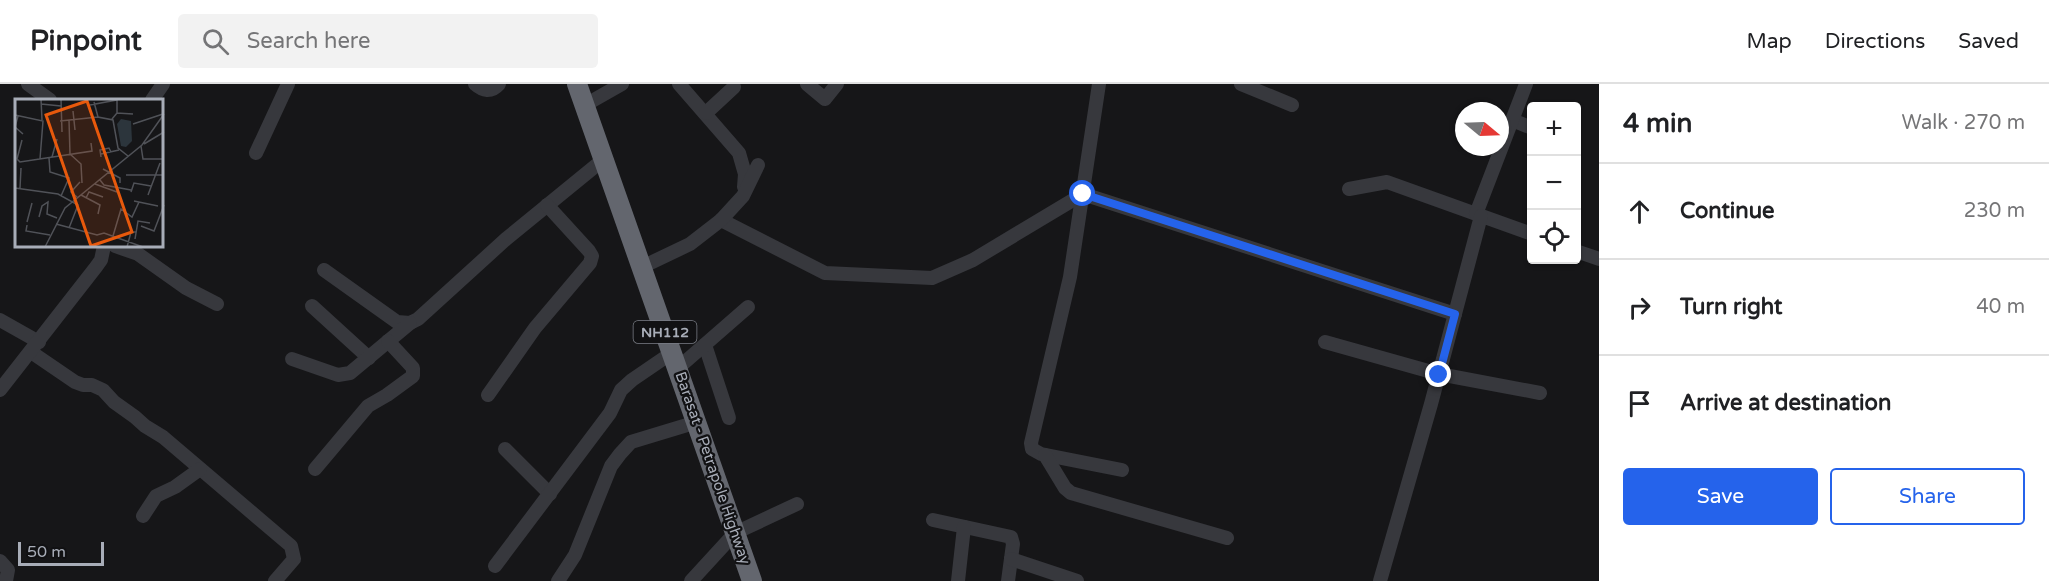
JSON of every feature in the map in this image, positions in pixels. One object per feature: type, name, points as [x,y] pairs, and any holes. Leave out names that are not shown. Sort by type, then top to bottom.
[{"type":"highway","name":"Barasat - Petrapole Highway","points":[[577,84],[752,581]]},
{"type":"street","points":[[28,84],[49,99]]},
{"type":"street","points":[[153,99],[163,84]]},
{"type":"street","points":[[255,153],[288,84]]},
{"type":"street","points":[[475,84],[485,90],[491,90],[499,84]]},
{"type":"street","points":[[585,105],[622,84]]},
{"type":"street","points":[[679,84],[739,153],[746,174],[743,196]]},
{"type":"street","points":[[807,84],[825,99],[837,84]]},
{"type":"street","points":[[1099,84],[1070,276],[1031,443],[1036,452],[1045,455],[1122,470]]},
{"type":"street","points":[[1241,84],[1292,105]]},
{"type":"street","points":[[1380,581],[1439,375],[1479,215],[1526,84]]},
{"type":"street","points":[[706,114],[734,87]]},
{"type":"street","points":[[1512,120],[1527,126]]},
{"type":"street","points":[[292,359],[344,375],[418,319],[506,239],[604,159]]},
{"type":"street","points":[[642,267],[690,244],[721,220],[743,196],[758,165]]},
{"type":"street","points":[[1349,189],[1387,183],[1527,232]]},
{"type":"street","points":[[721,220],[825,273],[932,278],[974,260],[1083,194],[1455,314]]},
{"type":"street","points":[[488,395],[535,328],[590,263],[592,256],[589,251],[547,205]]},
{"type":"street","points":[[0,390],[96,267],[103,248]]},
{"type":"street","points":[[122,248],[138,254],[186,288],[217,304]]},
{"type":"street","points":[[1581,252],[1599,259]]},
{"type":"street","points":[[324,270],[397,322],[410,323]]},
{"type":"street","points":[[312,306],[369,358]]},
{"type":"street","points":[[495,566],[610,413],[621,390],[632,380],[705,345],[748,308]]},
{"type":"street","points":[[0,320],[75,382],[103,390],[114,402],[145,426],[163,436],[291,546],[294,559],[275,581]]},
{"type":"street","points":[[315,469],[368,406],[413,376],[413,368],[388,341]]},
{"type":"street","points":[[1325,342],[1439,375],[1540,393]]},
{"type":"street","points":[[705,345],[729,418]]},
{"type":"street","points":[[558,581],[575,555],[611,466],[620,454],[631,442],[697,422]]},
{"type":"street","points":[[505,449],[550,494]]},
{"type":"street","points":[[1045,455],[1065,488],[1071,493],[1227,537]]},
{"type":"street","points":[[143,516],[156,496],[175,487],[200,469]]},
{"type":"street","points":[[691,581],[735,533],[797,504]]},
{"type":"street","points":[[933,520],[1011,537],[1013,539],[1008,581]]},
{"type":"street","points":[[958,581],[964,527]]},
{"type":"street","points":[[1011,559],[1077,581]]},
{"type":"street","points":[[0,561],[8,570],[6,581]]},
{"type":"route","points":[[1083,194],[1455,314],[1439,375]]}]
